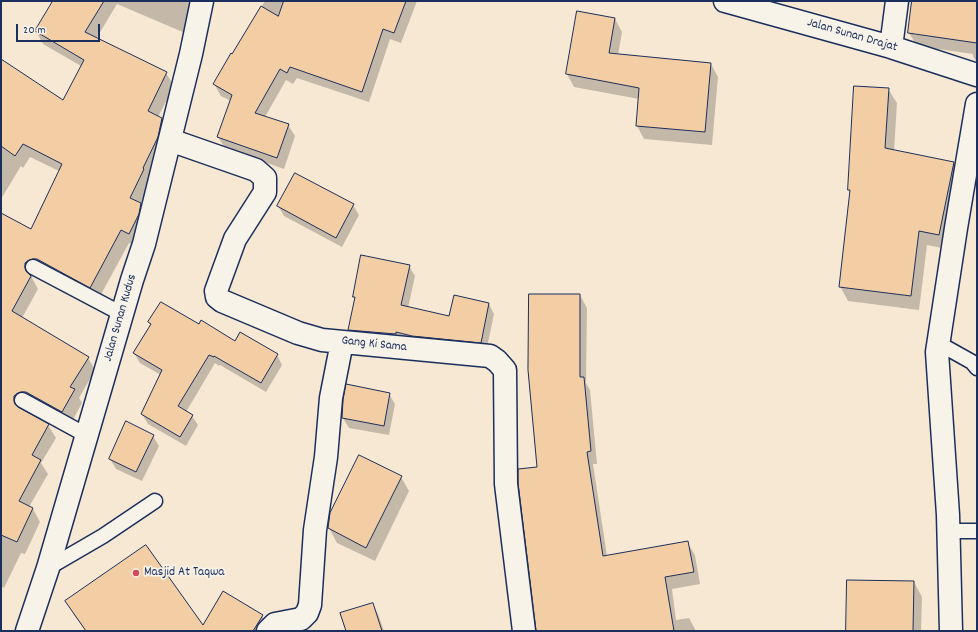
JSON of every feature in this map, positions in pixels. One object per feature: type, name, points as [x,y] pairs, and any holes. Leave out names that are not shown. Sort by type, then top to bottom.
[{"type":"street","name":"Jalan Sunan Kudus","points":[[27,631],[48,568],[86,435],[144,244],[191,54],[202,1]]},
{"type":"street","name":"Jalan Sunan Drajat","points":[[726,1],[891,47],[977,74]]},
{"type":"street","points":[[891,47],[897,1]]},
{"type":"street","points":[[951,631],[948,531],[937,352],[977,104]]},
{"type":"street","name":"Gang Ki Sama","points":[[170,140],[256,170],[265,178],[264,192],[235,239],[216,291],[218,297],[222,300],[298,333],[322,340],[490,356],[497,360],[505,370],[506,484],[524,631]]},
{"type":"street","points":[[268,631],[275,624],[302,619],[310,606],[315,530],[326,457],[332,398],[342,342]]},
{"type":"lane","points":[[33,267],[122,314]]},
{"type":"lane","points":[[938,343],[972,362],[977,368]]},
{"type":"lane","points":[[22,400],[86,435]]},
{"type":"lane","points":[[48,568],[104,536],[155,502]]},
{"type":"lane","points":[[948,531],[977,531]]},
{"type":"building","points":[[53,1],[104,1],[85,32],[167,72],[148,111],[162,118],[158,137],[130,198],[141,203],[139,214],[129,234],[121,230],[90,288],[37,259],[29,260],[25,263],[26,271],[31,276],[12,311],[89,357],[70,387],[75,389],[62,412],[26,392],[18,393],[14,396],[15,404],[18,407],[49,424],[32,455],[41,460],[19,501],[33,508],[17,542],[1,535],[1,213],[31,229],[62,164],[23,144],[15,156],[1,146],[1,59],[63,100],[84,60],[35,31]]},
{"type":"building","points":[[284,1],[406,1],[394,33],[383,29],[362,92],[290,67],[287,73],[280,69],[255,113],[289,124],[277,158],[217,137],[232,95],[213,84],[261,6],[278,16]]},
{"type":"building","points":[[912,1],[977,1],[977,43],[908,33]]},
{"type":"building","points":[[577,11],[615,18],[609,53],[711,63],[705,132],[636,126],[639,88],[566,74]]},
{"type":"building","points":[[854,86],[889,88],[885,148],[954,162],[939,235],[919,231],[911,296],[839,287],[850,190],[848,190]]},
{"type":"building","points":[[295,173],[354,204],[336,238],[277,206]]},
{"type":"building","points":[[361,255],[410,265],[401,305],[449,316],[454,295],[489,303],[481,343],[412,336],[396,332],[396,334],[348,330],[355,297],[353,297]]},
{"type":"building","points":[[529,294],[580,294],[580,377],[584,377],[591,451],[587,452],[603,556],[688,541],[694,572],[665,577],[674,631],[536,631],[518,483],[518,469],[537,467],[528,370]]},
{"type":"building","points":[[161,302],[199,324],[201,320],[235,341],[240,332],[278,354],[261,383],[214,356],[209,355],[178,406],[193,415],[180,437],[141,414],[162,370],[133,353],[151,324],[148,322]]},
{"type":"building","points":[[346,384],[390,393],[384,426],[342,418]]},
{"type":"building","points":[[126,421],[154,435],[136,472],[109,459]]},
{"type":"building","points":[[359,455],[402,476],[366,548],[328,528],[330,513]]},
{"type":"building","name":"Masjid At Taqwa","points":[[146,545],[203,625],[223,591],[263,615],[253,631],[86,631],[65,601]]},
{"type":"building","points":[[847,580],[914,581],[913,631],[846,631]]},
{"type":"building","points":[[373,603],[382,631],[346,631],[340,613]]},
{"type":"place","name":"Masjid At Taqwa","points":[[136,573]]}]
